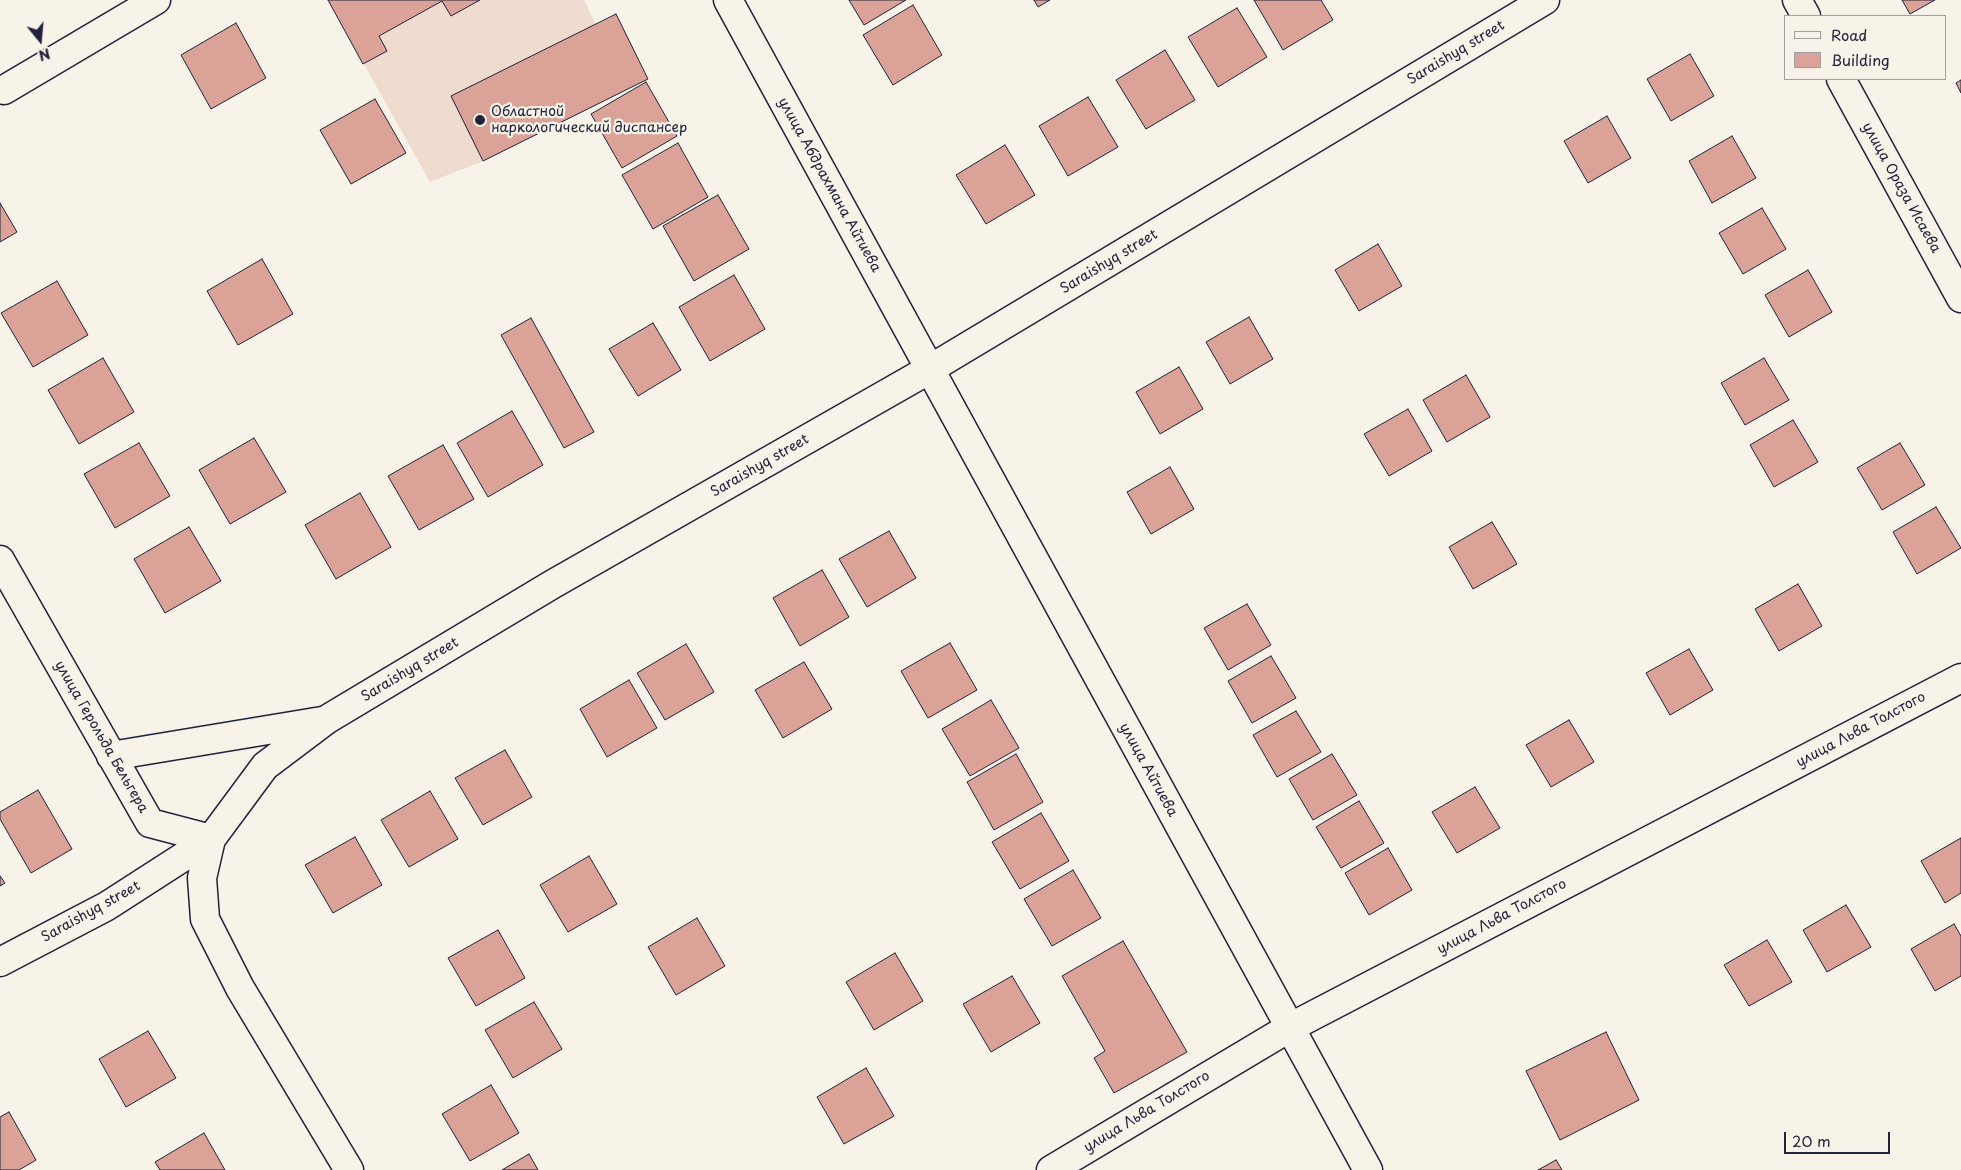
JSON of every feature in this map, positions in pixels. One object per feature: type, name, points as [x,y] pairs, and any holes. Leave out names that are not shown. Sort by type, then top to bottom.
[{"type":"street","points":[[4,90],[156,0]]},
{"type":"street","name":"улица Абдрахмана Айтиева","points":[[728,0],[930,369]]},
{"type":"street","name":"Saraishyq street","points":[[0,962],[107,906],[211,839],[265,766],[326,720],[553,584],[930,369],[1546,0]]},
{"type":"street","points":[[1797,0],[1805,15]]},
{"type":"street","name":"улица Ораза Исаева","points":[[1842,80],[1961,298]]},
{"type":"street","name":"улица Айтиева","points":[[930,369],[1368,1170]]},
{"type":"street","name":"улица Герольда Бельгера","points":[[0,560],[150,823],[211,839]]},
{"type":"street","name":"улица Льва Толстого","points":[[1051,1170],[1289,1028],[1961,678]]},
{"type":"street","points":[[111,756],[326,720]]},
{"type":"street","points":[[211,839],[202,878],[205,918],[240,988],[348,1170]]},
{"type":"shaded area","name":"Областной наркологический диспансер","points":[[328,0],[584,0],[596,25],[616,14],[648,79],[483,161],[430,182]]},
{"type":"building","points":[[328,0],[480,0],[451,16],[442,1],[379,36],[387,51],[363,64]]},
{"type":"building","points":[[849,0],[906,0],[864,25]]},
{"type":"building","points":[[1034,0],[1050,0],[1038,7]]},
{"type":"building","points":[[1254,0],[1321,0],[1333,20],[1283,50]]},
{"type":"building","points":[[1902,0],[1935,0],[1910,14]]},
{"type":"building","points":[[913,5],[942,55],[893,85],[863,35]]},
{"type":"building","points":[[1237,8],[1267,57],[1218,87],[1188,37]]},
{"type":"building","points":[[616,14],[648,79],[483,161],[451,96]]},
{"type":"building","points":[[236,23],[266,78],[211,109],[181,55]]},
{"type":"building","points":[[1165,50],[1195,100],[1146,129],[1116,80]]},
{"type":"building","points":[[1690,54],[1714,96],[1671,121],[1647,79]]},
{"type":"building","points":[[1961,80],[1961,93],[1956,83]]},
{"type":"building","points":[[646,82],[677,136],[622,168],[591,114]]},
{"type":"building","points":[[1088,97],[1118,147],[1068,176],[1039,126]]},
{"type":"building","points":[[375,99],[406,153],[351,184],[320,130]]},
{"type":"building","points":[[1607,116],[1631,158],[1588,183],[1564,141]]},
{"type":"building","points":[[1732,136],[1756,178],[1712,203],[1689,161]]},
{"type":"building","points":[[678,143],[708,197],[653,229],[622,175]]},
{"type":"building","points":[[1005,145],[1035,195],[986,224],[956,175]]},
{"type":"building","points":[[718,195],[749,249],[694,281],[663,226]]},
{"type":"building","points":[[0,203],[17,232],[0,242]]},
{"type":"building","points":[[1762,208],[1786,249],[1743,274],[1719,233]]},
{"type":"building","points":[[1378,244],[1402,286],[1359,311],[1335,270]]},
{"type":"building","points":[[262,259],[293,314],[238,345],[207,291]]},
{"type":"building","points":[[1808,270],[1832,312],[1789,337],[1765,295]]},
{"type":"building","points":[[734,275],[765,329],[710,361],[679,307]]},
{"type":"building","points":[[57,281],[88,335],[33,367],[1,313]]},
{"type":"building","points":[[1249,317],[1273,359],[1230,384],[1206,342]]},
{"type":"building","points":[[531,318],[594,432],[564,448],[501,335]]},
{"type":"building","points":[[653,323],[681,370],[638,396],[609,349]]},
{"type":"building","points":[[103,358],[134,412],[79,444],[48,390]]},
{"type":"building","points":[[1764,358],[1789,400],[1745,425],[1721,383]]},
{"type":"building","points":[[1179,367],[1203,409],[1160,434],[1136,392]]},
{"type":"building","points":[[1466,375],[1490,417],[1447,442],[1423,400]]},
{"type":"building","points":[[1408,409],[1432,451],[1389,476],[1364,434]]},
{"type":"building","points":[[512,411],[543,465],[488,497],[457,443]]},
{"type":"building","points":[[1793,420],[1818,462],[1774,487],[1750,445]]},
{"type":"building","points":[[254,438],[286,492],[230,524],[199,470]]},
{"type":"building","points":[[139,443],[170,496],[115,528],[84,474]]},
{"type":"building","points":[[1900,443],[1925,485],[1882,510],[1857,468]]},
{"type":"building","points":[[443,445],[474,499],[419,530],[388,476]]},
{"type":"building","points":[[1170,467],[1194,509],[1151,534],[1127,492]]},
{"type":"building","points":[[360,493],[391,547],[336,579],[305,525]]},
{"type":"building","points":[[1936,507],[1961,548],[1917,574],[1893,532]]},
{"type":"building","points":[[1492,522],[1517,564],[1473,589],[1449,547]]},
{"type":"building","points":[[189,527],[221,581],[165,613],[134,559]]},
{"type":"building","points":[[889,531],[916,578],[867,607],[839,559]]},
{"type":"building","points":[[822,570],[849,617],[800,646],[773,598]]},
{"type":"building","points":[[1798,584],[1822,626],[1779,651],[1755,609]]},
{"type":"building","points":[[1247,604],[1271,645],[1228,670],[1204,628]]},
{"type":"building","points":[[950,643],[977,690],[928,718],[901,671]]},
{"type":"building","points":[[686,644],[714,692],[665,720],[637,673]]},
{"type":"building","points":[[1689,649],[1713,690],[1670,715],[1646,673]]},
{"type":"building","points":[[1271,656],[1296,698],[1252,723],[1228,681]]},
{"type":"building","points":[[804,662],[832,709],[783,738],[755,690]]},
{"type":"building","points":[[629,680],[657,728],[607,757],[580,709]]},
{"type":"building","points":[[991,700],[1019,748],[970,776],[942,729]]},
{"type":"building","points":[[1296,711],[1321,752],[1277,777],[1253,735]]},
{"type":"building","points":[[1569,720],[1594,762],[1551,787],[1526,745]]},
{"type":"building","points":[[505,750],[532,797],[483,825],[455,778]]},
{"type":"building","points":[[1016,754],[1043,802],[994,830],[967,782]]},
{"type":"building","points":[[1332,754],[1357,795],[1313,820],[1289,779]]},
{"type":"building","points":[[1475,787],[1500,828],[1457,853],[1432,812]]},
{"type":"building","points":[[38,790],[72,849],[31,873],[0,819],[0,812]]},
{"type":"building","points":[[430,791],[458,839],[409,867],[381,820]]},
{"type":"building","points":[[1359,801],[1384,843],[1341,868],[1316,827]]},
{"type":"building","points":[[1041,813],[1069,861],[1020,889],[992,842]]},
{"type":"building","points":[[355,837],[382,885],[333,913],[305,865]]},
{"type":"building","points":[[1961,838],[1961,893],[1945,903],[1921,861]]},
{"type":"building","points":[[1388,848],[1412,890],[1369,915],[1345,873]]},
{"type":"building","points":[[589,856],[617,904],[568,932],[540,885]]},
{"type":"building","points":[[1073,870],[1101,918],[1052,946],[1024,899]]},
{"type":"building","points":[[0,876],[5,883],[0,886]]},
{"type":"building","points":[[1846,905],[1871,947],[1827,972],[1803,930]]},
{"type":"building","points":[[697,918],[725,966],[676,995],[648,947]]},
{"type":"building","points":[[1954,924],[1961,936],[1961,976],[1935,991],[1911,949]]},
{"type":"building","points":[[498,930],[525,978],[476,1006],[448,958]]},
{"type":"building","points":[[1767,940],[1792,982],[1749,1006],[1724,965]]},
{"type":"building","points":[[1123,941],[1187,1052],[1114,1093],[1094,1058],[1105,1051],[1062,976]]},
{"type":"building","points":[[895,953],[923,1001],[874,1030],[846,982]]},
{"type":"building","points":[[1012,976],[1040,1023],[991,1052],[963,1004]]},
{"type":"building","points":[[534,1002],[562,1049],[513,1078],[485,1030]]},
{"type":"building","points":[[148,1031],[176,1078],[126,1107],[99,1059]]},
{"type":"building","points":[[1606,1032],[1639,1100],[1560,1140],[1526,1071]]},
{"type":"building","points":[[866,1068],[894,1116],[844,1144],[817,1097]]},
{"type":"building","points":[[491,1085],[519,1133],[470,1161],[442,1114]]},
{"type":"building","points":[[9,1112],[36,1160],[19,1170],[0,1170],[0,1117]]},
{"type":"building","points":[[204,1133],[225,1170],[160,1170],[155,1162]]},
{"type":"building","points":[[529,1154],[538,1170],[502,1170]]},
{"type":"building","points":[[1556,1160],[1562,1170],[1538,1170]]},
{"type":"place","name":"Областной наркологический диспансер","points":[[480,120]]}]
